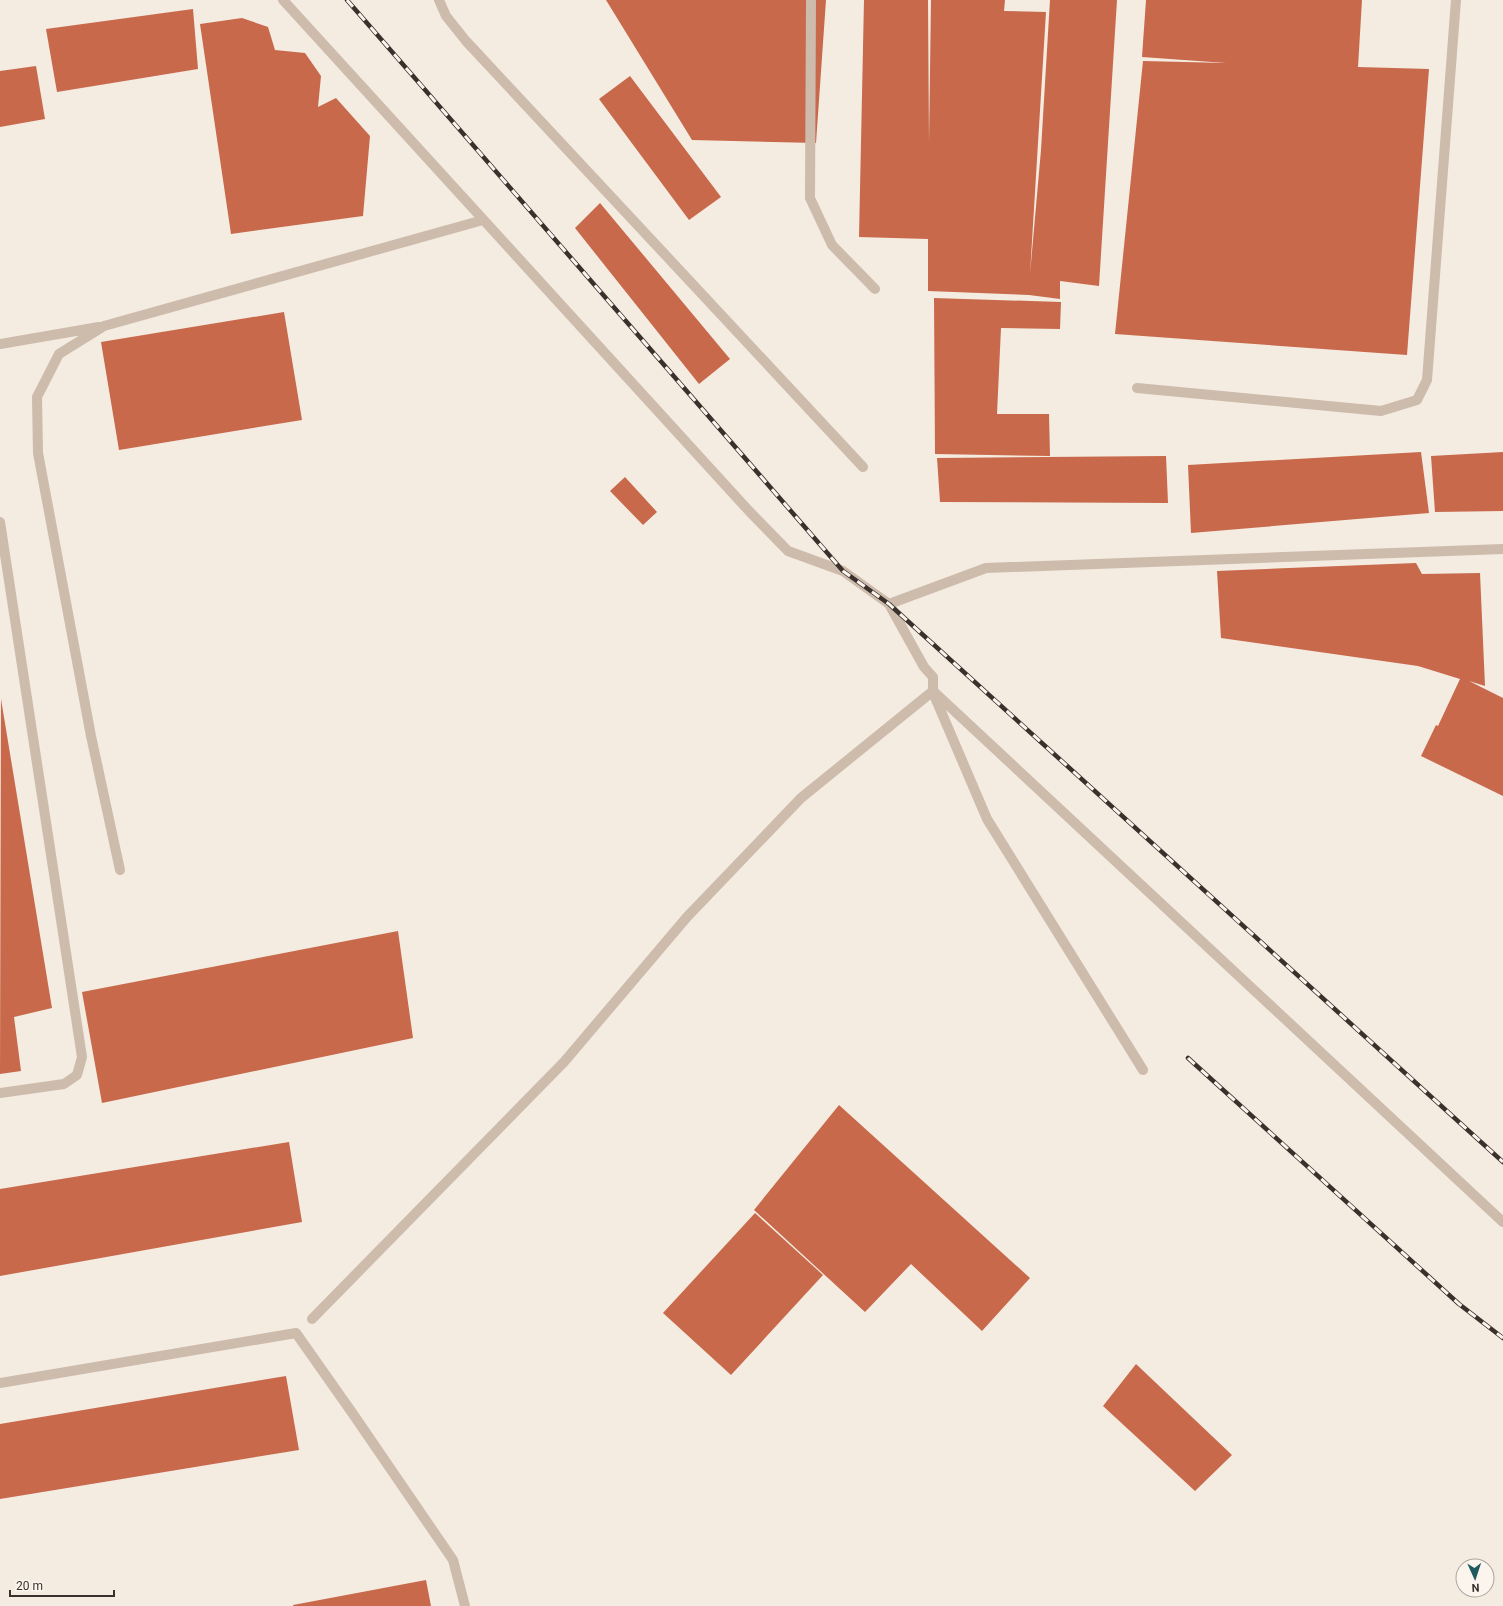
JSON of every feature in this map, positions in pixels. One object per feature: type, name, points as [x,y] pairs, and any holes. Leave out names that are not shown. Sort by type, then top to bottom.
[{"type":"lane","points":[[283,0],[738,500],[788,551],[843,571],[889,604],[924,667],[933,677],[933,691],[987,819],[1143,1070]]},
{"type":"lane","points":[[439,0],[446,16],[466,41],[863,467]]},
{"type":"lane","points":[[811,0],[810,198],[832,245],[875,289]]},
{"type":"lane","points":[[1137,388],[1381,411],[1417,400],[1427,380],[1456,0]]},
{"type":"lane","points":[[0,344],[104,326],[483,220]]},
{"type":"lane","points":[[104,326],[59,354],[37,397],[38,453],[91,736],[120,870]]},
{"type":"lane","points":[[0,522],[82,1057],[76,1075],[64,1084],[0,1093]]},
{"type":"lane","points":[[889,604],[986,568],[1503,549]]},
{"type":"lane","points":[[933,691],[1503,1222]]},
{"type":"lane","points":[[312,1320],[564,1062],[688,917],[801,798],[933,691]]},
{"type":"lane","points":[[0,1383],[296,1332],[453,1560],[465,1606]]},
{"type":"building","points":[[606,0],[826,0],[816,143],[692,140]]},
{"type":"building","points":[[864,0],[928,0],[929,143],[931,0],[1005,0],[1004,11],[1046,12],[1030,274],[1041,150],[1050,0],[1117,0],[1099,286],[1060,281],[1060,299],[1029,295],[928,291],[928,239],[859,237]]},
{"type":"building","points":[[1146,0],[1362,0],[1358,67],[1429,69],[1407,355],[1115,334],[1143,61],[1226,63],[1142,57]]},
{"type":"building","points":[[193,9],[198,69],[57,92],[46,29]]},
{"type":"building","points":[[242,18],[268,27],[275,50],[305,53],[321,76],[318,107],[336,98],[370,136],[363,216],[231,234],[200,24]]},
{"type":"building","points":[[36,66],[45,119],[0,127],[0,71]]},
{"type":"building","points":[[630,76],[721,197],[689,220],[599,99]]},
{"type":"building","points":[[600,203],[730,359],[699,384],[575,228]]},
{"type":"building","points":[[934,298],[1061,302],[1060,329],[1001,328],[997,414],[1049,414],[1050,456],[935,454]]},
{"type":"building","points":[[284,312],[302,420],[119,450],[101,342]]},
{"type":"building","points":[[1421,452],[1429,513],[1191,533],[1188,465]]},
{"type":"building","points":[[1503,452],[1503,511],[1435,512],[1431,456]]},
{"type":"building","points":[[1166,456],[1168,503],[940,502],[937,458]]},
{"type":"building","points":[[625,477],[657,512],[643,525],[610,491]]},
{"type":"building","points":[[1416,563],[1422,574],[1480,573],[1485,686],[1469,681],[1503,698],[1503,796],[1421,756],[1436,725],[1438,726],[1460,679],[1418,666],[1221,638],[1217,571]]},
{"type":"building","points":[[1,699],[52,1008],[14,1017],[21,1071],[0,1074]]},
{"type":"building","points":[[398,931],[413,1038],[102,1103],[82,992]]},
{"type":"building","points":[[839,1105],[1030,1278],[982,1331],[911,1264],[865,1312],[754,1210]]},
{"type":"building","points":[[289,1142],[302,1222],[0,1276],[0,1189]]},
{"type":"building","points":[[755,1213],[823,1275],[731,1375],[663,1313]]},
{"type":"building","points":[[1136,1364],[1232,1455],[1195,1491],[1103,1406]]},
{"type":"building","points":[[286,1376],[299,1450],[0,1499],[0,1424]]},
{"type":"building","points":[[426,1580],[431,1606],[293,1606],[293,1605]]},
{"type":"railway","points":[[347,0],[843,571],[889,604],[1503,1162]]},
{"type":"railway","points":[[1188,1058],[1459,1304],[1503,1338]]}]
